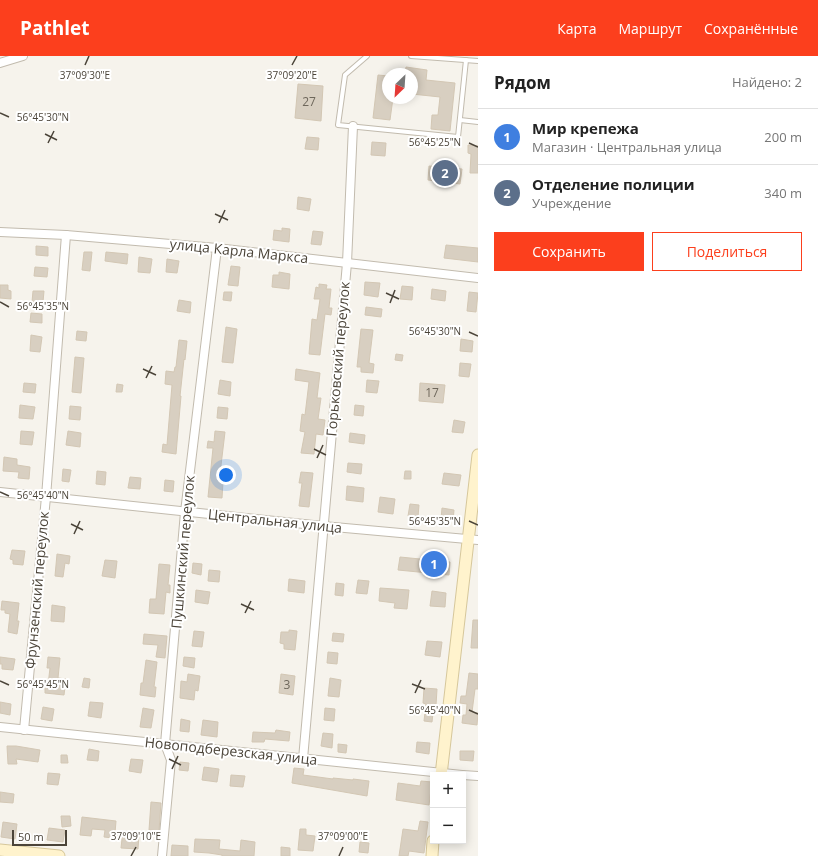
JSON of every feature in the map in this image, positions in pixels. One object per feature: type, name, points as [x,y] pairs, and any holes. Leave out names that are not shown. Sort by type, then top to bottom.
[{"type":"street","points":[[0,63],[23,56]]},
{"type":"street","name":"Горьковский переулок","points":[[302,758],[347,263],[353,126]]},
{"type":"street","name":"улица Карла Маркса","points":[[0,232],[66,235],[217,248],[478,278]]},
{"type":"street","name":"Фрунзенский переулок","points":[[24,730],[46,497],[66,235]]},
{"type":"street","name":"Пушкинский переулок","points":[[162,856],[171,760],[165,744],[185,512],[217,248]]},
{"type":"street","points":[[441,772],[473,540],[478,455]]},
{"type":"street","name":"Центральная улица","points":[[0,492],[185,512],[473,540]]},
{"type":"street","name":"Новоподберезская улица","points":[[0,727],[430,773]]},
{"type":"street","name":"Новоподберезская улица","points":[[466,775],[478,776]]},
{"type":"street","points":[[432,856],[434,844]]},
{"type":"street","points":[[0,850],[59,856]]},
{"type":"lane","points":[[367,56],[346,75],[338,125],[458,137],[466,60]]},
{"type":"lane","points":[[412,56],[478,61]]},
{"type":"lane","points":[[460,120],[478,122]]},
{"type":"building","points":[[418,69],[427,70],[426,80],[455,83],[450,131],[431,129],[432,115],[438,115],[440,97],[418,95]]},
{"type":"building","points":[[378,75],[382,75],[382,104],[392,104],[390,120],[373,118]]},
{"type":"building","points":[[298,84],[323,86],[321,121],[295,118]]},
{"type":"building","points":[[307,137],[319,138],[318,150],[305,149]]},
{"type":"building","points":[[372,142],[386,143],[385,156],[371,155]]},
{"type":"building","points":[[468,145],[478,146],[478,173],[470,173],[471,154],[468,153]]},
{"type":"building","points":[[429,166],[462,169],[460,184],[428,180]]},
{"type":"building","points":[[298,197],[311,199],[309,211],[297,209]]},
{"type":"building","points":[[282,228],[290,229],[289,242],[273,240],[274,230],[282,231]]},
{"type":"building","points":[[313,231],[323,232],[321,245],[311,244]]},
{"type":"building","points":[[446,245],[478,248],[478,262],[444,258]]},
{"type":"building","points":[[36,246],[48,247],[48,256],[36,255]]},
{"type":"building","points":[[84,252],[92,252],[90,271],[82,270]]},
{"type":"building","points":[[106,252],[128,254],[127,264],[105,261]]},
{"type":"building","points":[[139,257],[152,259],[150,273],[138,272]]},
{"type":"building","points":[[167,259],[179,261],[177,273],[166,272]]},
{"type":"building","points":[[231,266],[240,267],[238,286],[228,285]]},
{"type":"building","points":[[35,267],[48,268],[47,277],[34,276]]},
{"type":"building","points":[[279,272],[290,274],[289,289],[272,287],[273,275],[279,275]]},
{"type":"building","points":[[365,282],[380,283],[378,297],[364,295]]},
{"type":"building","points":[[319,284],[327,285],[326,289],[331,289],[329,308],[332,308],[331,315],[325,314],[320,355],[309,354],[312,319],[317,320],[320,299],[314,299],[316,287],[319,288]]},
{"type":"building","points":[[0,285],[8,285],[8,290],[11,291],[11,299],[0,298]]},
{"type":"building","points":[[402,286],[413,287],[412,300],[400,299]]},
{"type":"building","points":[[432,289],[446,291],[445,301],[431,299]]},
{"type":"building","points":[[33,291],[44,291],[43,302],[32,302]]},
{"type":"building","points":[[224,292],[232,292],[231,301],[223,300]]},
{"type":"building","points":[[469,292],[478,293],[476,312],[467,311]]},
{"type":"building","points":[[179,300],[191,302],[190,313],[177,311]]},
{"type":"building","points":[[366,307],[382,309],[381,317],[365,315]]},
{"type":"building","points":[[31,313],[42,314],[42,323],[30,322]]},
{"type":"building","points":[[226,327],[237,329],[233,363],[222,362]]},
{"type":"building","points":[[361,329],[373,330],[369,363],[374,364],[373,373],[361,372],[361,367],[357,367]]},
{"type":"building","points":[[77,331],[87,332],[86,341],[76,340]]},
{"type":"building","points":[[31,335],[42,337],[40,352],[30,351]]},
{"type":"building","points":[[461,339],[473,341],[472,352],[460,351]]},
{"type":"building","points":[[179,340],[187,341],[180,396],[176,454],[162,452],[163,444],[167,445],[172,385],[165,384],[166,371],[174,372],[176,367]]},
{"type":"building","points":[[396,354],[403,355],[402,361],[395,360]]},
{"type":"building","points":[[75,357],[84,358],[81,393],[72,392]]},
{"type":"building","points":[[460,363],[471,364],[469,377],[459,376]]},
{"type":"building","points":[[296,369],[320,373],[317,398],[321,398],[318,419],[325,420],[323,435],[316,434],[314,454],[301,453],[305,432],[300,431],[302,414],[305,415],[309,382],[295,380]]},
{"type":"building","points":[[220,380],[231,382],[230,396],[218,394]]},
{"type":"building","points":[[367,380],[379,381],[377,393],[366,392]]},
{"type":"building","points":[[24,383],[36,384],[35,393],[23,392]]},
{"type":"building","points":[[420,383],[445,385],[443,403],[419,401]]},
{"type":"building","points":[[117,384],[123,385],[122,392],[116,392]]},
{"type":"building","points":[[20,405],[35,407],[33,419],[19,418]]},
{"type":"building","points":[[355,405],[364,406],[363,416],[354,415]]},
{"type":"building","points":[[70,406],[81,407],[80,420],[69,419]]},
{"type":"building","points":[[218,407],[228,408],[227,419],[217,418]]},
{"type":"building","points":[[454,420],[465,422],[463,433],[452,432]]},
{"type":"building","points":[[21,431],[34,432],[32,445],[20,444]]},
{"type":"building","points":[[68,431],[81,433],[80,447],[66,445]]},
{"type":"building","points":[[215,431],[225,432],[219,482],[223,482],[222,498],[208,497],[213,448],[207,448],[208,441],[214,442]]},
{"type":"building","points":[[350,433],[365,435],[364,444],[349,442]]},
{"type":"building","points":[[4,457],[17,459],[17,465],[30,467],[29,479],[18,478],[19,472],[3,471]]},
{"type":"building","points":[[348,463],[362,464],[361,474],[347,472]]},
{"type":"building","points":[[63,469],[71,470],[69,482],[62,481]]},
{"type":"building","points":[[97,471],[106,472],[105,485],[96,484]]},
{"type":"building","points":[[405,471],[411,471],[411,479],[404,479]]},
{"type":"building","points":[[301,472],[313,473],[309,507],[299,506],[302,483],[299,483]]},
{"type":"building","points":[[444,473],[461,475],[459,486],[442,484]]},
{"type":"building","points":[[130,477],[141,478],[140,489],[128,488]]},
{"type":"building","points":[[165,480],[174,481],[173,492],[164,491]]},
{"type":"building","points":[[347,486],[364,488],[363,502],[346,500]]},
{"type":"building","points":[[380,497],[395,499],[393,514],[378,512]]},
{"type":"building","points":[[410,504],[419,505],[418,517],[408,516]]},
{"type":"building","points":[[442,508],[454,510],[453,521],[441,519]]},
{"type":"building","points":[[12,550],[25,551],[23,565],[13,564],[13,560],[10,559]]},
{"type":"building","points":[[57,554],[70,556],[69,564],[65,563],[63,577],[55,576]]},
{"type":"building","points":[[400,557],[450,562],[449,575],[398,570]]},
{"type":"building","points":[[105,560],[117,561],[115,578],[102,576]]},
{"type":"building","points":[[193,563],[202,564],[201,575],[192,573]]},
{"type":"building","points":[[159,564],[170,565],[168,585],[170,585],[170,593],[166,592],[164,614],[149,613],[150,599],[156,599]]},
{"type":"building","points":[[209,570],[220,571],[219,582],[208,581]]},
{"type":"building","points":[[289,579],[305,581],[304,593],[288,591]]},
{"type":"building","points":[[358,580],[369,581],[367,594],[356,593]]},
{"type":"building","points":[[336,583],[344,584],[343,596],[335,595]]},
{"type":"building","points":[[380,588],[409,590],[407,609],[394,608],[395,603],[379,601]]},
{"type":"building","points":[[196,590],[210,592],[208,604],[195,602]]},
{"type":"building","points":[[432,591],[446,593],[445,607],[430,606]]},
{"type":"building","points":[[2,601],[19,603],[17,634],[8,632],[10,614],[5,613],[5,610],[1,610]]},
{"type":"building","points":[[52,605],[65,607],[64,622],[51,621]]},
{"type":"building","points":[[473,620],[478,620],[478,648],[471,648]]},
{"type":"building","points":[[289,630],[297,631],[295,650],[284,649],[284,644],[280,643],[281,632],[289,632]]},
{"type":"building","points":[[194,631],[204,632],[202,647],[192,646]]},
{"type":"building","points":[[333,633],[344,634],[343,642],[332,641]]},
{"type":"building","points":[[144,634],[167,636],[165,658],[156,657],[158,645],[143,644]]},
{"type":"building","points":[[427,641],[442,642],[440,657],[425,655]]},
{"type":"building","points":[[328,652],[338,653],[337,664],[327,663]]},
{"type":"building","points":[[0,657],[15,659],[13,670],[2,669]]},
{"type":"building","points":[[48,657],[60,658],[58,678],[66,679],[64,695],[45,693],[45,685],[48,685],[50,668],[47,668]]},
{"type":"building","points":[[184,657],[195,658],[194,668],[183,666]]},
{"type":"building","points":[[146,660],[157,662],[154,687],[156,687],[155,697],[140,695]]},
{"type":"building","points":[[469,673],[478,674],[478,689],[475,689],[472,712],[478,713],[477,725],[462,723],[463,715],[466,715],[467,704],[460,703],[461,696],[466,696]]},
{"type":"building","points":[[188,674],[200,676],[198,691],[195,690],[194,700],[180,698],[181,681],[187,682]]},
{"type":"building","points":[[281,674],[295,676],[293,695],[279,693]]},
{"type":"building","points":[[84,678],[90,679],[89,688],[82,687]]},
{"type":"building","points":[[330,678],[341,680],[339,697],[328,696]]},
{"type":"building","points":[[424,688],[437,689],[436,705],[434,704],[432,722],[424,721],[426,704],[423,703]]},
{"type":"building","points":[[0,702],[11,704],[10,715],[0,713]]},
{"type":"building","points":[[90,702],[103,703],[101,718],[88,716]]},
{"type":"building","points":[[43,707],[54,709],[52,721],[41,719]]},
{"type":"building","points":[[143,708],[154,710],[151,728],[140,727]]},
{"type":"building","points":[[325,708],[335,709],[334,721],[324,720]]},
{"type":"building","points":[[181,719],[190,721],[189,732],[180,731]]},
{"type":"building","points":[[203,720],[218,722],[217,737],[201,735]]},
{"type":"building","points":[[276,730],[290,732],[289,741],[265,739],[264,742],[252,742],[253,732],[275,733]]},
{"type":"building","points":[[323,733],[333,734],[332,748],[321,746]]},
{"type":"building","points":[[417,742],[430,743],[429,754],[416,752]]},
{"type":"building","points":[[338,744],[347,745],[346,753],[338,752]]},
{"type":"building","points":[[7,746],[40,750],[38,762],[16,759],[17,764],[8,764]]},
{"type":"building","points":[[89,749],[99,751],[98,761],[87,760]]},
{"type":"building","points":[[460,751],[474,751],[473,761],[460,760]]},
{"type":"building","points":[[61,755],[67,755],[68,763],[61,763]]},
{"type":"building","points":[[131,759],[143,760],[141,773],[129,771]]},
{"type":"building","points":[[180,762],[189,763],[188,771],[179,770]]},
{"type":"building","points":[[204,767],[219,769],[217,782],[202,780]]},
{"type":"building","points":[[294,768],[304,769],[303,775],[333,779],[369,781],[367,796],[292,783]]},
{"type":"building","points":[[48,773],[60,774],[58,785],[47,784]]},
{"type":"building","points":[[231,775],[245,776],[243,787],[230,786]]},
{"type":"building","points":[[421,781],[430,782],[429,805],[396,800],[398,783],[420,786]]},
{"type":"building","points":[[0,792],[14,794],[13,803],[0,802]]},
{"type":"building","points":[[151,802],[161,803],[159,831],[149,830]]},
{"type":"building","points":[[61,816],[70,816],[71,826],[62,827]]},
{"type":"building","points":[[82,817],[116,821],[115,833],[139,835],[138,849],[121,848],[122,839],[104,837],[105,830],[92,829],[91,836],[80,835]]},
{"type":"building","points":[[420,821],[428,822],[424,853],[409,851],[408,856],[399,856],[403,829],[418,831]]},
{"type":"building","points":[[3,822],[17,824],[15,839],[1,837]]},
{"type":"building","points":[[49,828],[65,830],[63,842],[47,840]]},
{"type":"building","points":[[300,829],[306,829],[306,835],[315,836],[313,851],[298,850]]},
{"type":"building","points":[[195,839],[220,840],[219,849],[240,851],[241,840],[255,842],[254,856],[222,856],[194,852]]},
{"type":"building","points":[[360,842],[369,843],[368,853],[359,852]]},
{"type":"building","points":[[172,845],[188,846],[188,856],[171,856]]},
{"type":"building","points":[[281,847],[290,848],[290,856],[281,856]]},
{"type":"place","name":"Отделение полиции","points":[[445,173]]},
{"type":"place","name":"Мир крепежа","points":[[434,564]]}]
